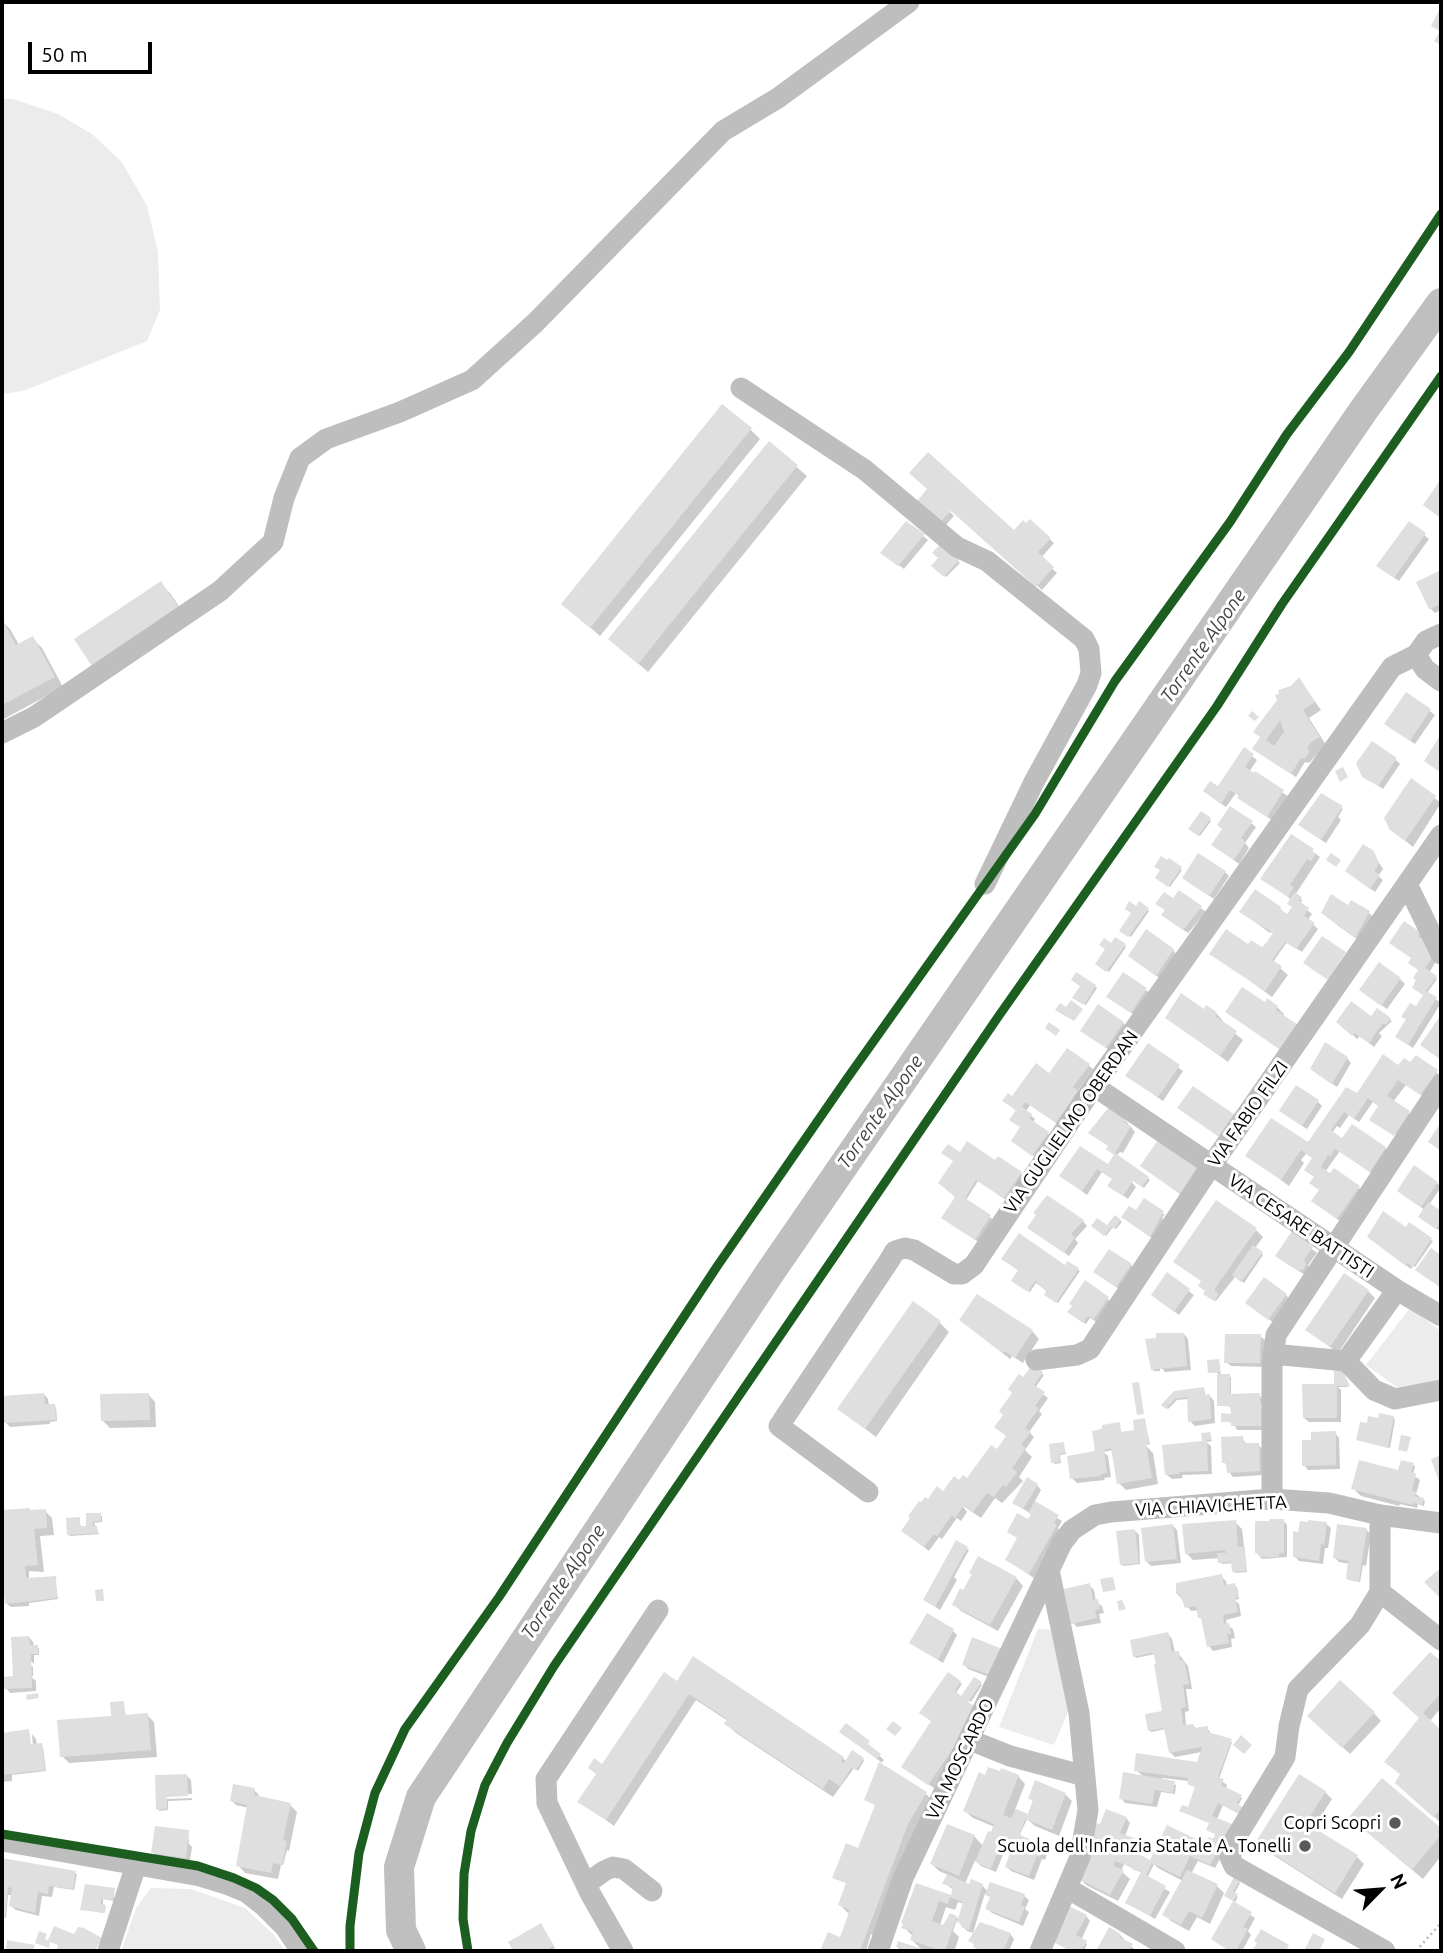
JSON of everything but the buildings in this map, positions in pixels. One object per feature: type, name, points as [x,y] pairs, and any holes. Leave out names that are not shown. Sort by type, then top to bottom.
[{"type":"street","points":[[2,733],[34,717],[220,591],[274,542],[284,498],[300,458],[326,439],[400,412],[472,380],[535,323],[723,131],[778,99],[909,2]]},
{"type":"street","points":[[741,388],[865,470],[957,547],[987,561],[1084,639],[1089,649],[1091,673],[1087,685],[1034,782],[985,884]]},
{"type":"street","name":"VIA GUGLIELMO OBERDAN","points":[[869,1492],[779,1426],[895,1251],[905,1248],[914,1250],[954,1274],[962,1273],[974,1265],[1094,1086],[1392,667],[1416,655],[1426,641],[1441,634]]},
{"type":"street","points":[[1416,655],[1425,669],[1441,681]]},
{"type":"street","name":"VIA FABIO FILZI","points":[[1036,1360],[1077,1355],[1090,1349],[1211,1166],[1441,835]]},
{"type":"street","points":[[1408,886],[1441,954]]},
{"type":"street","points":[[1272,1499],[1273,1354],[1276,1335],[1441,1085]]},
{"type":"street","name":"VIA CESARE BATTISTI","points":[[1094,1086],[1397,1290],[1441,1316]]},
{"type":"street","points":[[1346,1361],[1397,1290]]},
{"type":"street","points":[[1273,1354],[1346,1361],[1374,1390],[1395,1399],[1441,1390]]},
{"type":"street","name":"VIA CHIAVICHETTA","points":[[1049,1570],[1062,1543],[1072,1530],[1094,1515],[1124,1511],[1272,1499],[1329,1503],[1380,1515],[1441,1523]]},
{"type":"street","points":[[1380,1515],[1380,1592],[1360,1626],[1298,1689],[1285,1757],[1234,1839],[1230,1857],[1234,1866],[1385,1951]]},
{"type":"street","points":[[1040,1951],[1080,1857],[1088,1811],[1079,1713],[1049,1570]]},
{"type":"street","name":"VIA MOSCARDO","points":[[878,1951],[903,1878],[1049,1570]]},
{"type":"street","points":[[1380,1592],[1441,1640]]},
{"type":"street","points":[[624,1951],[586,1884],[547,1802],[547,1779],[658,1610]]},
{"type":"street","points":[[970,1740],[1010,1756],[1085,1776]]},
{"type":"street","points":[[2,1841],[200,1877],[246,1892],[285,1927],[301,1951]]},
{"type":"street","points":[[108,1951],[136,1865]]},
{"type":"street","points":[[586,1884],[613,1867],[624,1869],[652,1891]]},
{"type":"street","points":[[1067,1888],[1175,1951]]},
{"type":"path","points":[[1416,1951],[1441,1923]]},
{"type":"shaded area","points":[[2,99],[13,99],[58,114],[92,134],[122,162],[147,206],[158,252],[160,310],[147,341],[23,391],[2,394]]},
{"type":"shaded area","points":[[1410,1308],[1441,1331],[1441,1380],[1398,1388],[1366,1365]]},
{"type":"shaded area","points":[[1038,1629],[1053,1630],[1068,1712],[1054,1745],[999,1727]]},
{"type":"shaded area","points":[[151,1888],[191,1889],[245,1908],[274,1935],[285,1951],[121,1951],[136,1908]]},
{"type":"waterway","name":"Torrente Alpone","points":[[411,1951],[401,1930],[399,1867],[421,1797],[771,1271],[1363,411],[1441,303]]},
{"type":"cycle path","points":[[350,1951],[350,1926],[359,1853],[375,1793],[405,1729],[499,1597],[718,1265],[1035,814],[1115,681],[1230,522],[1287,434],[1349,352],[1441,214]]},
{"type":"cycle path","points":[[468,1951],[463,1919],[464,1874],[471,1831],[485,1785],[554,1666],[998,1017],[1217,706],[1282,604],[1441,376]]},
{"type":"cycle path","points":[[2,1834],[198,1866],[234,1878],[273,1900],[292,1919],[314,1951]]},
{"type":"place","name":"Copri Scopri","points":[[1395,1823]]},
{"type":"place","name":"Scuola dell'Infanzia Statale A. Tonelli","points":[[1305,1846]]}]
